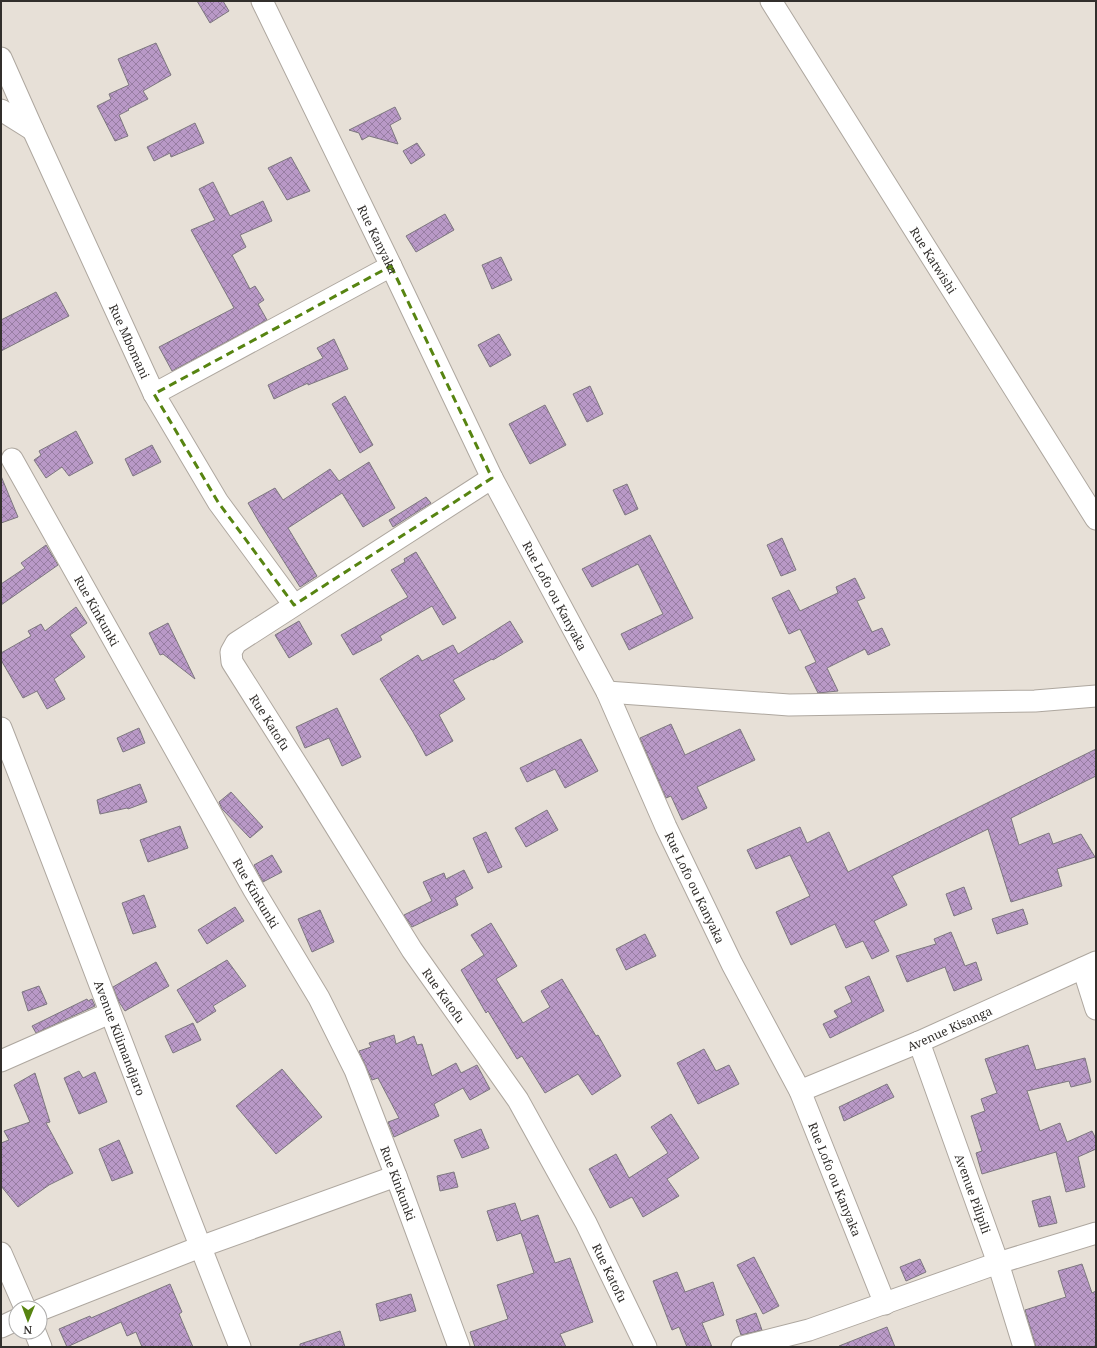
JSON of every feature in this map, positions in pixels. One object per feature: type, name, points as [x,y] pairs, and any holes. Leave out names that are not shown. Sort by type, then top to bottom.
[{"type":"street","name":"Rue Kanyaka","points":[[262,1],[392,266],[492,478]]},
{"type":"street","name":"Rue Katwishi","points":[[771,1],[1096,520]]},
{"type":"street","name":"Rue Mbomani","points":[[1,58],[154,394],[218,502],[294,605]]},
{"type":"street","points":[[1,110],[33,130]]},
{"type":"street","points":[[154,394],[392,266]]},
{"type":"street","name":"Rue Kinkunki","points":[[12,459],[250,883],[320,998],[355,1070],[459,1347]]},
{"type":"street","points":[[294,605],[492,478]]},
{"type":"street","name":"Rue Lofo ou Kanyaka","points":[[492,478],[607,692],[666,827],[729,957],[800,1091],[884,1304]]},
{"type":"street","name":"Rue Katofu","points":[[294,605],[236,643],[231,652],[232,662],[412,950],[518,1100],[586,1223],[646,1347]]},
{"type":"street","points":[[607,692],[789,705],[1035,701],[1096,696]]},
{"type":"street","name":"Avenue Kilimandjaro","points":[[1,728],[70,905],[110,1014],[240,1347]]},
{"type":"street","points":[[1089,965],[1096,1009]]},
{"type":"street","name":"Avenue Kisanga","points":[[800,1091],[919,1042],[1089,965]]},
{"type":"street","points":[[1,1061],[110,1014]]},
{"type":"street","name":"Avenue Pilipili","points":[[919,1042],[998,1263],[1024,1347]]},
{"type":"street","points":[[48,1307],[200,1247],[396,1176]]},
{"type":"street","points":[[742,1347],[812,1339],[884,1304],[998,1263],[1096,1233]]},
{"type":"street","points":[[1,1253],[22,1300]]},
{"type":"highlighted area","points":[[391,266],[492,478],[294,605],[218,502],[154,394]]},
{"type":"building","points":[[197,1],[223,1],[229,11],[210,23]]},
{"type":"building","points":[[156,43],[171,75],[143,91],[148,99],[119,115],[128,136],[115,141],[97,106],[111,99],[109,94],[129,85],[118,59]]},
{"type":"building","points":[[395,107],[401,119],[390,125],[398,144],[369,136],[362,140],[359,133],[349,130]]},
{"type":"building","points":[[195,123],[204,143],[171,157],[170,153],[154,161],[147,147]]},
{"type":"building","points":[[417,143],[425,155],[411,164],[403,151]]},
{"type":"building","points":[[291,157],[310,191],[287,200],[268,168]]},
{"type":"building","points":[[213,182],[230,216],[263,201],[272,221],[240,235],[246,247],[232,255],[250,289],[255,286],[264,300],[258,304],[267,320],[172,371],[159,347],[234,308],[191,230],[215,220],[199,189]]},
{"type":"building","points":[[445,214],[454,230],[416,252],[406,236]]},
{"type":"building","points":[[501,257],[512,280],[492,289],[482,265]]},
{"type":"building","points":[[56,292],[69,316],[1,351],[1,320]]},
{"type":"building","points":[[499,334],[511,355],[490,367],[478,345]]},
{"type":"building","points":[[334,339],[348,369],[308,385],[308,383],[274,399],[268,385],[323,358],[317,348]]},
{"type":"building","points":[[590,386],[603,414],[587,422],[573,394]]},
{"type":"building","points":[[345,396],[373,445],[360,453],[332,404]]},
{"type":"building","points":[[545,405],[566,445],[530,464],[509,424]]},
{"type":"building","points":[[76,431],[93,463],[69,476],[62,467],[46,478],[34,460],[41,455],[39,451]]},
{"type":"building","points":[[152,445],[161,462],[133,476],[125,459]]},
{"type":"building","points":[[369,462],[395,508],[363,527],[342,493],[288,528],[317,576],[300,587],[248,503],[275,488],[283,500],[330,469],[339,481]]},
{"type":"building","points":[[1,476],[18,517],[1,523]]},
{"type":"building","points":[[627,484],[638,509],[625,515],[613,490]]},
{"type":"building","points":[[426,497],[431,503],[393,527],[389,520]]},
{"type":"building","points":[[650,535],[693,618],[629,650],[621,634],[663,614],[638,564],[592,587],[582,569]]},
{"type":"building","points":[[782,538],[796,570],[781,576],[767,545]]},
{"type":"building","points":[[46,545],[58,565],[1,605],[1,584],[25,568],[21,563]]},
{"type":"building","points":[[416,552],[456,618],[443,625],[432,606],[380,636],[382,640],[353,655],[341,635],[408,597],[391,570],[405,562],[404,559]]},
{"type":"building","points":[[855,578],[865,598],[857,601],[872,632],[882,628],[890,645],[868,655],[865,649],[827,668],[838,691],[818,693],[805,667],[816,662],[800,629],[789,634],[772,598],[789,590],[800,611],[838,593],[836,587]]},
{"type":"building","points":[[76,607],[87,623],[70,635],[85,657],[54,679],[65,699],[47,709],[37,691],[23,698],[1,660],[1,653],[31,636],[28,631],[41,624],[45,631]]},
{"type":"building","points":[[299,621],[312,644],[289,658],[275,635]]},
{"type":"building","points":[[510,621],[523,642],[493,660],[492,659],[453,680],[465,699],[439,715],[453,741],[426,756],[380,679],[418,655],[422,661],[453,645],[458,654]]},
{"type":"building","points":[[168,623],[195,679],[163,654],[160,655],[149,633]]},
{"type":"building","points":[[337,708],[361,757],[342,766],[329,738],[305,748],[296,727]]},
{"type":"building","points":[[671,724],[685,755],[740,729],[755,760],[697,787],[707,808],[682,820],[671,796],[666,798],[640,738]]},
{"type":"building","points":[[139,728],[145,743],[123,752],[117,738]]},
{"type":"building","points":[[581,739],[598,771],[565,788],[555,769],[527,782],[520,768]]},
{"type":"building","points":[[1096,749],[1096,776],[1011,818],[1019,845],[1049,833],[1053,844],[1081,834],[1095,857],[1057,869],[1062,886],[1011,902],[988,829],[892,876],[907,905],[874,921],[889,951],[872,959],[863,941],[846,948],[835,924],[791,945],[776,912],[810,896],[790,855],[756,869],[747,850],[800,827],[807,843],[829,832],[848,872]]},
{"type":"building","points":[[140,784],[147,802],[128,809],[100,814],[97,800]]},
{"type":"building","points":[[231,792],[263,827],[250,838],[222,809],[219,802]]},
{"type":"building","points":[[547,810],[558,830],[526,847],[515,828]]},
{"type":"building","points":[[180,826],[188,848],[148,862],[140,840]]},
{"type":"building","points":[[486,832],[502,867],[488,873],[473,838]]},
{"type":"building","points":[[272,855],[282,872],[263,882],[254,865]]},
{"type":"building","points":[[464,870],[473,888],[455,898],[458,905],[412,927],[404,915],[432,901],[423,882],[444,873],[446,879]]},
{"type":"building","points":[[964,887],[972,909],[954,916],[946,894]]},
{"type":"building","points":[[144,895],[156,927],[133,934],[122,903]]},
{"type":"building","points":[[235,907],[244,921],[207,944],[198,930]]},
{"type":"building","points":[[1023,909],[1028,924],[997,934],[992,919]]},
{"type":"building","points":[[320,910],[334,942],[312,952],[298,919]]},
{"type":"building","points":[[491,923],[517,966],[496,979],[523,1023],[550,1007],[541,991],[562,979],[596,1036],[598,1035],[621,1076],[592,1095],[578,1074],[545,1093],[522,1056],[517,1059],[488,1011],[486,1013],[461,970],[484,955],[471,935]]},
{"type":"building","points":[[951,932],[965,966],[976,962],[982,980],[954,991],[945,967],[907,982],[896,956],[936,944],[934,939]]},
{"type":"building","points":[[645,934],[656,956],[626,970],[616,949]]},
{"type":"building","points":[[227,960],[246,986],[213,1006],[216,1011],[197,1023],[177,990]]},
{"type":"building","points":[[156,962],[169,986],[125,1011],[119,1002],[113,987]]},
{"type":"building","points":[[869,976],[884,1011],[830,1038],[823,1024],[838,1017],[834,1011],[852,1002],[845,987]]},
{"type":"building","points":[[39,986],[47,1004],[28,1011],[22,992]]},
{"type":"building","points":[[87,999],[88,1001],[92,999],[95,1006],[36,1033],[32,1026]]},
{"type":"building","points":[[193,1023],[201,1040],[173,1053],[165,1036]]},
{"type":"building","points":[[394,1035],[396,1044],[414,1036],[417,1045],[422,1044],[432,1076],[456,1063],[461,1073],[477,1065],[490,1089],[470,1100],[463,1088],[434,1104],[439,1116],[394,1137],[388,1122],[399,1118],[378,1078],[372,1080],[359,1051],[371,1047],[369,1043]]},
{"type":"building","points":[[1028,1045],[1036,1070],[1085,1058],[1091,1082],[1071,1087],[1069,1081],[1027,1091],[1040,1131],[1060,1123],[1067,1142],[1092,1131],[1096,1139],[1096,1149],[1078,1157],[1085,1187],[1066,1192],[1056,1152],[982,1174],[976,1153],[982,1151],[971,1116],[985,1111],[981,1099],[997,1093],[985,1059]]},
{"type":"building","points":[[704,1049],[716,1071],[729,1065],[739,1084],[698,1104],[677,1063]]},
{"type":"building","points":[[282,1069],[322,1117],[276,1154],[236,1106]]},
{"type":"building","points":[[79,1071],[83,1078],[95,1072],[107,1102],[79,1114],[64,1078]]},
{"type":"building","points":[[35,1073],[50,1122],[46,1123],[73,1173],[49,1185],[18,1207],[1,1186],[1,1143],[9,1140],[4,1131],[30,1122],[14,1085]]},
{"type":"building","points":[[887,1084],[894,1097],[844,1121],[839,1107]]},
{"type":"building","points":[[671,1114],[699,1158],[667,1179],[679,1196],[643,1217],[632,1197],[610,1208],[589,1169],[616,1154],[629,1178],[668,1153],[651,1127]]},
{"type":"building","points":[[481,1129],[489,1148],[462,1158],[454,1140]]},
{"type":"building","points":[[119,1140],[133,1173],[112,1181],[99,1149]]},
{"type":"building","points":[[454,1172],[458,1187],[440,1191],[437,1176]]},
{"type":"building","points":[[1050,1196],[1057,1223],[1039,1227],[1032,1201]]},
{"type":"building","points":[[515,1203],[521,1221],[538,1215],[555,1263],[570,1258],[593,1322],[560,1334],[566,1347],[475,1347],[470,1332],[508,1319],[497,1285],[534,1273],[521,1233],[497,1241],[487,1211]]},
{"type":"building","points":[[754,1257],[779,1306],[763,1314],[737,1265]]},
{"type":"building","points":[[920,1259],[926,1272],[906,1281],[900,1267]]},
{"type":"building","points":[[1082,1264],[1092,1293],[1096,1291],[1096,1347],[1036,1347],[1025,1310],[1066,1297],[1058,1271]]},
{"type":"building","points":[[677,1272],[685,1292],[713,1282],[724,1315],[702,1323],[712,1347],[687,1347],[679,1327],[672,1330],[653,1281]]},
{"type":"building","points":[[170,1284],[182,1312],[179,1314],[193,1347],[142,1347],[136,1332],[127,1336],[121,1322],[67,1347],[59,1329],[90,1316],[91,1318]]},
{"type":"building","points":[[411,1294],[416,1311],[380,1321],[376,1304]]},
{"type":"building","points":[[756,1313],[762,1330],[741,1335],[736,1320]]},
{"type":"building","points":[[887,1327],[895,1347],[839,1347],[839,1346]]},
{"type":"building","points":[[340,1331],[345,1347],[300,1347],[300,1344]]}]
